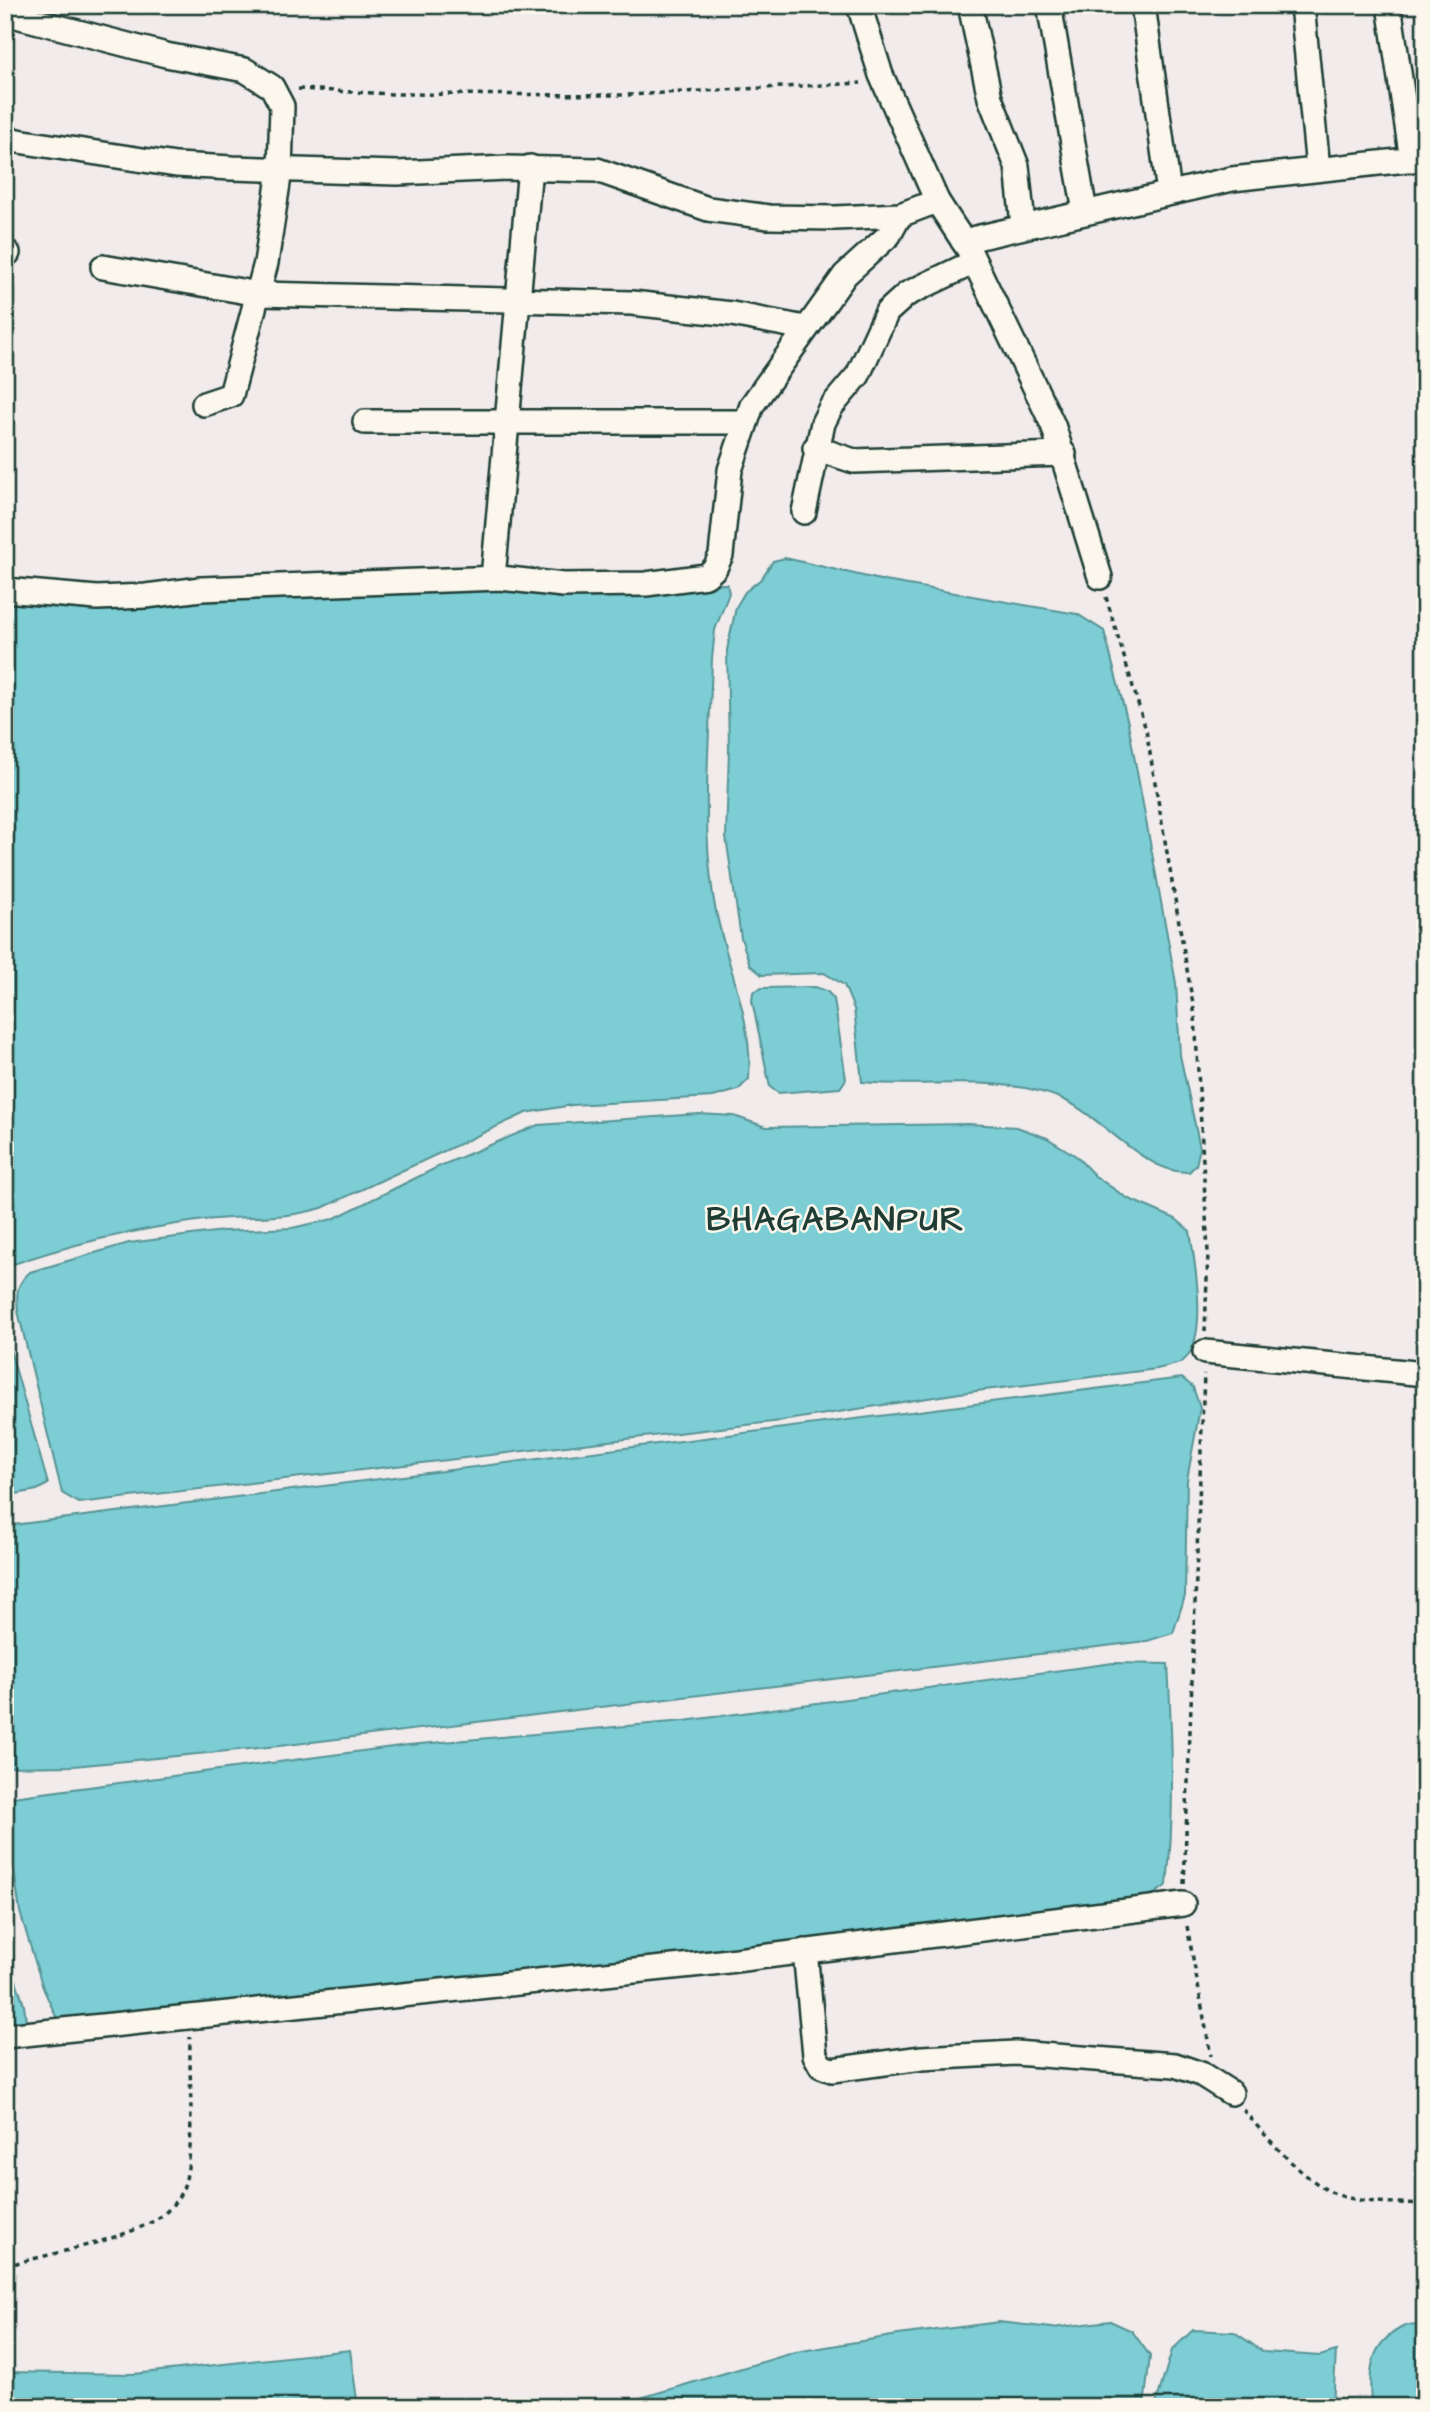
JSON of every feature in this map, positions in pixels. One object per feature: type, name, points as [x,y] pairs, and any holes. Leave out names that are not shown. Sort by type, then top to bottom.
[{"type":"street","points":[[859,5],[881,75],[937,201],[974,262],[1064,454],[1100,577]]},
{"type":"street","points":[[970,5],[990,98],[1017,166],[1023,225]]},
{"type":"street","points":[[1049,5],[1085,212]]},
{"type":"street","points":[[1143,5],[1169,194]]},
{"type":"street","points":[[1302,5],[1318,169]]},
{"type":"street","points":[[963,241],[1023,225],[1232,179],[1418,159],[1389,5]]},
{"type":"street","points":[[5,13],[154,52],[245,70],[272,87],[282,106],[280,170],[260,294],[235,386],[230,395],[204,404]]},
{"type":"street","points":[[5,139],[176,165],[397,173],[530,167],[597,170],[708,209],[769,217],[900,215],[937,201]]},
{"type":"street","points":[[493,578],[530,167]]},
{"type":"street","points":[[5,590],[122,598],[201,589],[493,578],[563,584],[646,584],[706,576],[715,568],[721,555],[730,470],[744,422],[760,390],[845,275],[888,235],[900,215]]},
{"type":"street","points":[[804,512],[815,448],[831,407],[858,374],[887,312],[895,302],[974,262]]},
{"type":"street","points":[[103,267],[260,294],[645,305],[732,314],[806,328]]},
{"type":"street","points":[[365,422],[744,422]]},
{"type":"street","points":[[815,448],[854,461],[1064,454]]},
{"type":"street","points":[[1205,1352],[1425,1374]]},
{"type":"street","points":[[5,2036],[805,1951],[1183,1904]]},
{"type":"street","points":[[805,1951],[815,2055],[821,2066],[832,2070],[922,2058],[1015,2053],[1175,2065],[1200,2074],[1231,2093]]},
{"type":"path","points":[[272,87],[391,94],[626,95],[854,85],[867,82]]},
{"type":"path","points":[[1100,577],[1146,730],[1195,1016],[1208,1252],[1183,1904],[1203,2027],[1210,2054],[1231,2093],[1259,2129],[1328,2190],[1365,2200],[1425,2204]]},
{"type":"path","points":[[5,2266],[137,2228],[159,2217],[172,2206],[184,2185],[188,2162],[190,2017]]},
{"type":"water","points":[[785,558],[885,581],[1077,614],[1104,631],[1128,723],[1176,983],[1180,1055],[1200,1148],[1196,1165],[1189,1172],[1156,1164],[1075,1106],[1036,1090],[986,1084],[862,1082],[854,1009],[844,985],[824,973],[762,975],[750,965],[741,938],[726,837],[729,750],[727,650],[736,607],[745,592],[761,579],[773,561]]},
{"type":"water","points":[[727,584],[729,593],[715,630],[712,659],[707,777],[708,836],[709,866],[717,918],[747,1032],[749,1079],[738,1090],[713,1097],[572,1105],[526,1113],[322,1208],[278,1216],[204,1220],[154,1228],[78,1244],[5,1267],[5,598],[213,595],[420,586]]},
{"type":"water","points":[[815,987],[827,991],[834,999],[846,1079],[840,1088],[778,1093],[770,1087],[752,1001],[753,992],[762,988]]},
{"type":"water","points":[[699,1114],[734,1116],[766,1127],[969,1124],[1017,1127],[1047,1138],[1076,1156],[1095,1176],[1127,1198],[1176,1219],[1190,1231],[1198,1299],[1196,1335],[1191,1350],[1183,1361],[1157,1369],[960,1393],[781,1421],[79,1503],[62,1493],[18,1311],[18,1290],[30,1272],[129,1243],[223,1231],[292,1228],[333,1219],[440,1166],[538,1125]]},
{"type":"water","points":[[5,1332],[48,1484],[37,1490],[5,1496]]},
{"type":"water","points":[[1182,1378],[1193,1387],[1200,1408],[1187,1480],[1185,1596],[1173,1633],[1147,1641],[279,1746],[74,1766],[5,1767],[5,1526]]},
{"type":"water","points":[[1113,1663],[1168,1664],[1171,1719],[1172,1802],[1167,1885],[1154,1894],[1122,1903],[759,1953],[58,2021],[43,1988],[20,1912],[13,1863],[5,1846],[5,1798],[408,1745],[684,1721]]},
{"type":"water","points":[[5,1947],[24,2005],[28,2038],[5,2041]]},
{"type":"water","points":[[1110,2321],[1132,2331],[1150,2356],[1144,2407],[610,2407],[796,2352],[999,2322],[1052,2328]]},
{"type":"water","points":[[1407,2325],[1425,2326],[1425,2407],[1371,2407],[1371,2368],[1378,2348],[1385,2339]]},
{"type":"water","points":[[1193,2330],[1234,2332],[1264,2352],[1320,2356],[1336,2351],[1333,2407],[1155,2407],[1172,2350]]},
{"type":"water","points":[[350,2350],[358,2407],[5,2407],[5,2372],[134,2374]]},
{"type":"district","name":"BHAGABANPUR","points":[[836,1220]]}]
